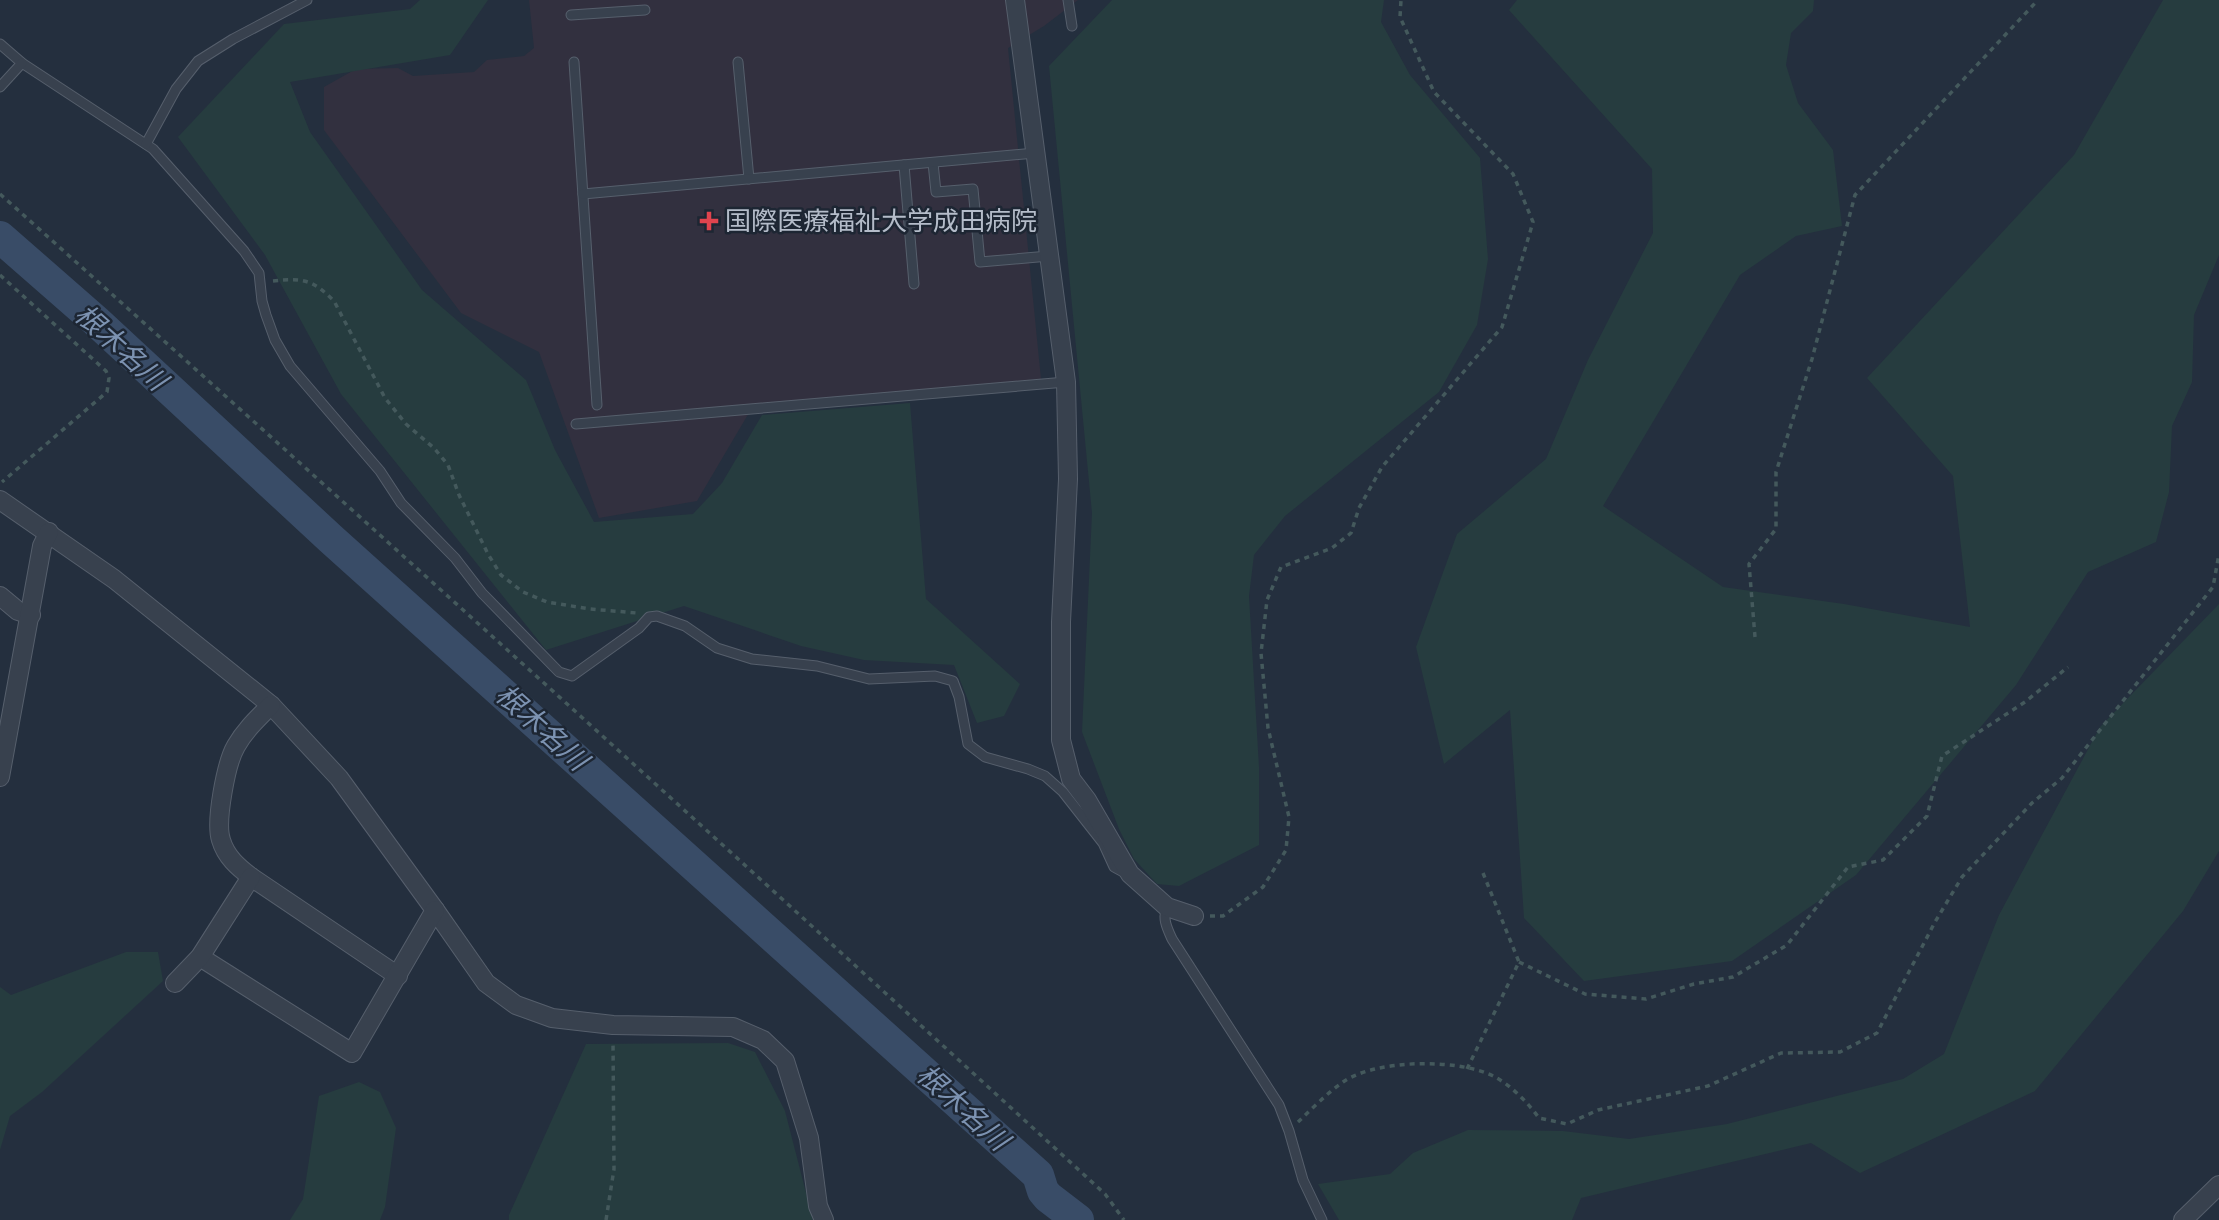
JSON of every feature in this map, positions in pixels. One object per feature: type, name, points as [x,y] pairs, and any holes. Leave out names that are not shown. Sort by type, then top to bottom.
[{"type":"street","points":[[1015,0],[1066,382],[1069,480],[1061,622],[1061,740],[1071,779],[1087,800],[1129,874],[1167,907],[1194,916]]},
{"type":"street","points":[[0,500],[114,579],[271,705],[339,778],[486,983],[516,1005],[552,1018],[613,1025],[733,1027],[763,1040],[785,1061],[809,1138],[818,1206],[824,1220]]},
{"type":"street","points":[[0,777],[42,546],[49,532]]},
{"type":"street","points":[[0,596],[18,611],[31,614]]},
{"type":"street","points":[[271,705],[246,731],[227,765],[221,807],[220,836],[224,848],[232,861],[251,877],[398,976]]},
{"type":"street","points":[[175,983],[200,957],[251,877]]},
{"type":"street","points":[[200,957],[352,1053],[435,910]]},
{"type":"street","points":[[2183,1220],[2219,1185]]},
{"type":"lane","points":[[146,144],[176,89],[198,61],[233,39],[307,0]]},
{"type":"lane","points":[[1068,0],[1072,26]]},
{"type":"lane","points":[[571,15],[645,10]]},
{"type":"lane","points":[[0,44],[22,63],[146,144],[255,263],[262,301],[290,366],[380,471],[401,503],[455,558],[482,593],[559,672],[572,676],[639,628],[649,617],[657,616],[685,626],[717,648],[752,659],[817,666],[869,679],[935,676],[953,681],[959,697],[968,744],[985,757],[1045,776],[1063,792],[1103,844],[1114,867],[1129,874]]},
{"type":"lane","points":[[574,62],[597,405]]},
{"type":"lane","points":[[738,62],[750,179]]},
{"type":"lane","points":[[0,87],[22,63]]},
{"type":"lane","points":[[583,194],[1035,153]]},
{"type":"lane","points":[[933,163],[936,192],[973,189],[980,262],[1049,256]]},
{"type":"lane","points":[[904,165],[915,284]]},
{"type":"lane","points":[[576,424],[1066,382]]},
{"type":"lane","points":[[1167,907],[1164,914],[1166,927],[1172,939],[1279,1105],[1303,1180],[1322,1220]]},
{"type":"path","points":[[1194,916],[1223,916],[1263,887],[1286,850],[1289,817],[1268,728],[1261,653],[1267,600],[1281,567],[1332,548],[1351,533],[1359,508],[1382,467],[1502,327],[1533,222],[1513,174],[1434,92],[1400,17],[1401,0]]},
{"type":"path","points":[[1755,637],[1749,564],[1776,529],[1776,472],[1812,359],[1855,195],[2038,0]]},
{"type":"path","points":[[0,194],[347,504],[922,1026],[1105,1194],[1124,1220]]},
{"type":"path","points":[[0,275],[106,371],[109,385],[107,392],[0,484]]},
{"type":"path","points":[[260,283],[300,278],[322,289],[334,302],[385,398],[406,424],[434,448],[448,465],[471,519],[501,575],[523,592],[547,602],[638,613],[649,617]]},
{"type":"path","points":[[1289,1131],[1344,1081],[1386,1066],[1452,1064],[1496,1077],[1528,1104],[1539,1118],[1567,1124],[1598,1110],[1708,1086],[1781,1053],[1840,1052],[1877,1033],[1935,922],[1962,877],[2032,803],[2062,778],[2213,587],[2219,554]]},
{"type":"path","points":[[1483,873],[1519,962],[1585,993],[1646,999],[1694,984],[1733,977],[1787,945],[1848,867],[1883,860],[1927,816],[1942,756],[2025,702],[2068,667]]},
{"type":"path","points":[[1467,1069],[1519,962]]},
{"type":"path","points":[[607,1220],[614,1169],[613,1025]]},
{"type":"shaded area","name":"国際医療福祉大学成田病院","points":[[529,0],[1078,0],[1044,26],[1008,48],[1041,379],[753,406],[697,501],[599,518],[539,352],[461,313],[324,130],[324,87],[356,69],[398,68],[413,76],[474,72],[487,60],[524,56],[534,48]]},
{"type":"green space","points":[[420,0],[488,0],[450,55],[290,82],[310,132],[422,290],[526,380],[555,450],[594,522],[693,514],[722,483],[762,415],[910,403],[926,599],[1020,684],[1004,716],[977,723],[954,665],[864,660],[801,646],[684,606],[546,650],[341,394],[265,255],[178,137],[284,24],[410,9]]},
{"type":"green space","points":[[1112,0],[1384,0],[1381,22],[1410,75],[1480,158],[1488,259],[1477,325],[1439,392],[1285,516],[1254,555],[1249,596],[1259,767],[1259,845],[1179,886],[1157,884],[1134,859],[1119,829],[1082,732],[1092,513],[1049,66]]},
{"type":"green space","points":[[1517,0],[1814,0],[1813,11],[1791,33],[1786,65],[1798,103],[1833,150],[1842,226],[1796,236],[1740,275],[1603,506],[1723,587],[1844,604],[1970,627],[1953,476],[1867,378],[2074,155],[2163,0],[2219,0],[2219,255],[2194,315],[2192,382],[2172,426],[2169,492],[2156,542],[2088,572],[2016,685],[1856,875],[1732,961],[1584,981],[1524,918],[1510,710],[1444,764],[1416,647],[1457,534],[1546,459],[1588,360],[1653,233],[1652,169],[1509,10]]},
{"type":"green space","points":[[2219,604],[2219,851],[2183,911],[2035,1091],[1860,1173],[1811,1143],[1581,1198],[1572,1220],[1339,1220],[1318,1184],[1390,1174],[1413,1153],[1468,1130],[1563,1131],[1629,1139],[1727,1124],[1903,1079],[1944,1054],[1999,915],[2100,727]]},
{"type":"green space","points":[[126,952],[158,952],[163,981],[42,1092],[10,1116],[0,1150],[0,987],[11,995]]},
{"type":"green space","points":[[728,1043],[755,1052],[785,1111],[813,1220],[509,1220],[586,1044]]},
{"type":"green space","points":[[359,1082],[380,1092],[396,1128],[385,1207],[380,1220],[290,1220],[303,1199],[319,1096]]},
{"type":"waterway","name":"根木名川","points":[[0,237],[96,321],[331,539],[1038,1175],[1048,1197],[1078,1220]]},
{"type":"place","name":"国際医療福祉大学成田病院","points":[[709,221]]}]
